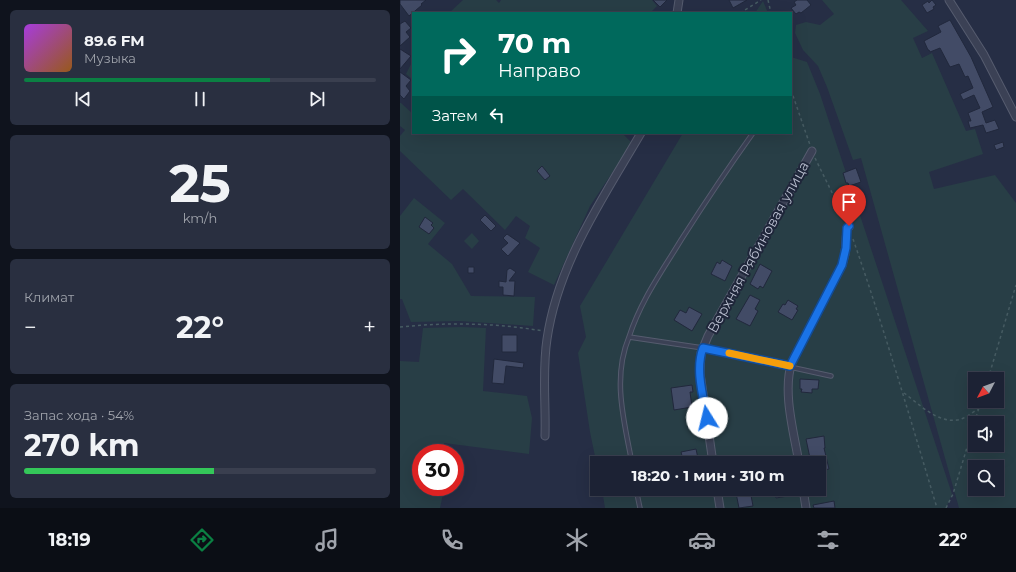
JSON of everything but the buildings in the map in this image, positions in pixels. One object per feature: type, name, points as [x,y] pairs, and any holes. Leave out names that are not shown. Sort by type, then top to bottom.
[{"type":"street","points":[[677,12],[679,0]]},
{"type":"street","points":[[949,0],[984,55],[1016,117]]},
{"type":"street","points":[[546,436],[545,377],[549,332],[558,292],[574,250],[640,134]]},
{"type":"street","name":"Верхняя Рябиновая улица","points":[[713,456],[700,372],[701,353],[708,336],[812,151]]},
{"type":"street","points":[[798,456],[787,388],[790,366],[842,265],[845,254],[847,228],[849,226]]},
{"type":"street","points":[[718,496],[720,508]]},
{"type":"street","points":[[804,496],[806,508]]},
{"type":"lane","points":[[631,456],[622,412],[620,389],[621,366],[624,351],[635,318],[646,295],[712,192],[752,134]]},
{"type":"lane","points":[[629,337],[703,348],[831,376]]},
{"type":"lane","points":[[637,496],[640,508]]},
{"type":"path","points":[[742,12],[761,0]]},
{"type":"path","points":[[768,0],[771,12]]},
{"type":"path","points":[[792,93],[812,151],[849,226],[869,284],[937,508]]},
{"type":"path","points":[[990,372],[1016,285]]},
{"type":"path","points":[[400,327],[461,324],[513,326],[549,332]]},
{"type":"path","points":[[903,393],[933,415],[946,419],[956,420],[968,416],[979,408]]},
{"type":"path","points":[[946,508],[953,494],[979,408]]},
{"type":"shaded area","points":[[463,0],[496,0],[499,3],[501,0],[652,0],[657,6],[651,12],[450,12]]},
{"type":"shaded area","points":[[822,0],[901,0],[928,31],[913,38],[922,58],[932,53],[966,131],[975,129],[983,154],[929,172],[934,189],[995,175],[1016,203],[1016,508],[959,508],[861,158],[853,160],[818,66],[803,50],[795,33],[796,25],[806,22],[820,25],[834,14]]},
{"type":"shaded area","points":[[763,1],[768,12],[756,12]]},
{"type":"shaded area","points":[[792,57],[807,62],[820,94],[952,494],[946,508],[605,508],[603,496],[826,496],[826,456],[595,456],[578,353],[586,337],[580,306],[682,134],[792,134]]},
{"type":"shaded area","points":[[412,62],[412,79],[406,74]]},
{"type":"shaded area","points":[[401,103],[412,113],[412,134],[623,134],[632,143],[590,206],[554,285],[528,272],[540,248],[525,238],[530,226],[516,216],[505,230],[463,189],[451,200],[400,151],[400,136],[405,130],[400,126]]},
{"type":"shaded area","points":[[414,198],[445,223],[428,244],[452,264],[471,296],[535,297],[533,326],[460,321],[411,322],[402,299],[400,299],[400,216]]},
{"type":"shaded area","points":[[472,233],[479,241],[472,249],[464,241]]},
{"type":"shaded area","points":[[423,328],[486,328],[483,391],[527,396],[532,418],[529,454],[464,446],[464,444],[412,444],[412,496],[443,496],[440,508],[400,508],[400,361],[419,362]]},
{"type":"slow traffic","points":[[729,353],[790,366]]},
{"type":"route","points":[[707,418],[700,372],[701,353],[703,348],[790,366],[842,265],[846,248],[847,228],[849,226]]}]
